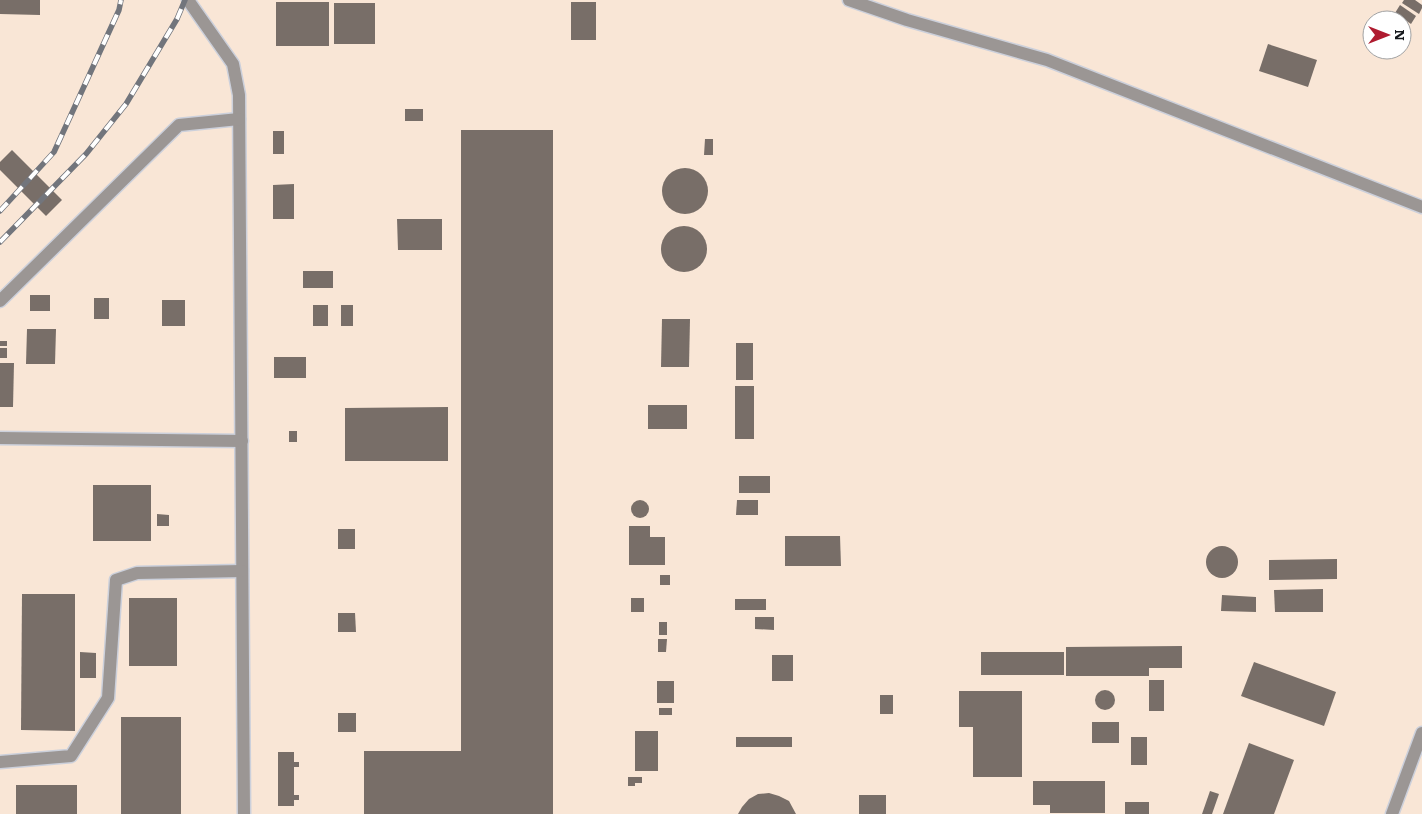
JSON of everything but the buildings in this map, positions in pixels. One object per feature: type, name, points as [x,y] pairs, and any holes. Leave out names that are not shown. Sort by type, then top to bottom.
[{"type":"lane","points":[[188,0],[233,64],[239,95],[244,814]]},
{"type":"lane","points":[[849,0],[907,20],[1047,60],[1422,207]]},
{"type":"lane","points":[[0,301],[179,125],[239,119]]},
{"type":"lane","points":[[0,438],[242,441]]},
{"type":"lane","points":[[0,762],[71,756],[103,706],[108,698],[116,580],[137,573],[242,571]]},
{"type":"lane","points":[[1392,814],[1422,733]]},
{"type":"shaded area","points":[[0,0],[1422,0],[1422,814],[0,814]]},
{"type":"railway","points":[[0,211],[54,152],[119,10],[121,0]]},
{"type":"railway","points":[[0,242],[86,154],[126,104],[177,19],[185,0]]}]
